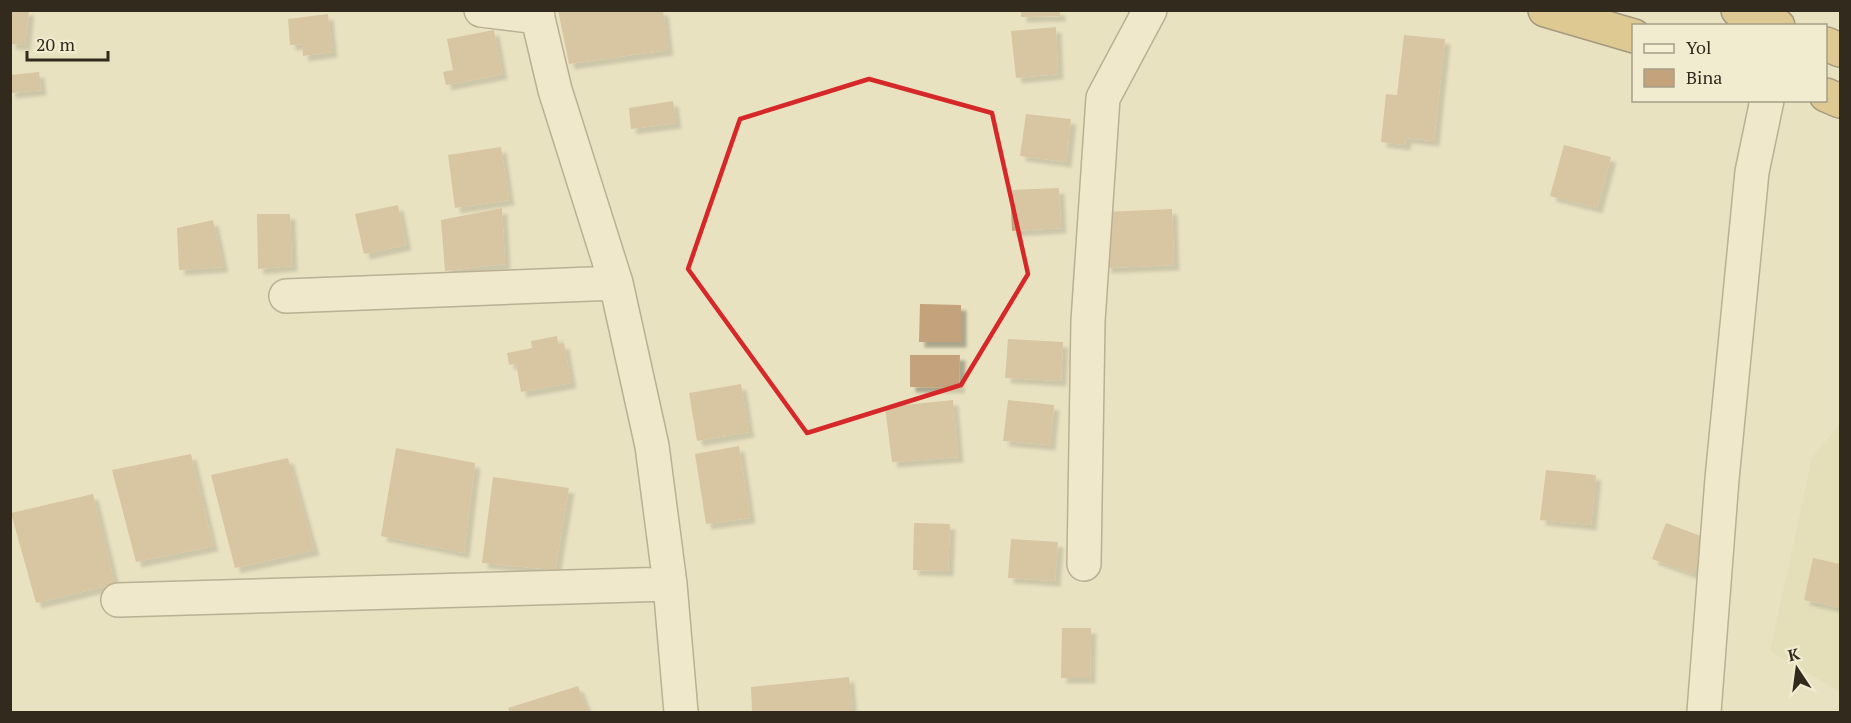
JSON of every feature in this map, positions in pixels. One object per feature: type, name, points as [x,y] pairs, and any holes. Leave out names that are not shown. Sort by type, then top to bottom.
[{"type":"highway","points":[[1545,10],[1632,35]]},
{"type":"highway","points":[[1737,10],[1773,24]]},
{"type":"street","points":[[481,10],[537,14],[555,90],[616,283],[652,446],[670,584],[681,712]]},
{"type":"street","points":[[1084,564],[1088,321],[1103,98],[1150,10]]},
{"type":"street","points":[[1704,712],[1722,479],[1752,172],[1767,102]]},
{"type":"street","points":[[286,296],[616,283]]},
{"type":"street","points":[[118,600],[670,584]]},
{"type":"highlighted area","points":[[869,79],[992,113],[1028,274],[961,385],[807,433],[688,269],[740,119]]},
{"type":"shaded area","points":[[1840,424],[1840,692],[1770,651],[1812,457]]},
{"type":"building","points":[[10,10],[29,10],[25,45],[10,44]]},
{"type":"building","points":[[558,10],[663,10],[668,50],[569,64]]},
{"type":"building","points":[[1021,10],[1060,10],[1060,16],[1021,17]]},
{"type":"building","points":[[328,14],[332,52],[303,56],[302,44],[290,45],[288,19]]},
{"type":"building","points":[[1056,27],[1058,74],[1016,78],[1011,31]]},
{"type":"building","points":[[494,30],[502,74],[446,85],[443,72],[453,70],[447,39]]},
{"type":"building","points":[[1404,35],[1445,39],[1434,141],[1406,138],[1405,145],[1381,142],[1386,94],[1397,95]]},
{"type":"building","points":[[39,72],[41,90],[10,93],[10,75]]},
{"type":"building","points":[[673,101],[676,123],[631,129],[629,108]]},
{"type":"building","points":[[1026,114],[1071,119],[1066,162],[1020,156]]},
{"type":"building","points":[[1564,145],[1611,157],[1597,208],[1550,196]]},
{"type":"building","points":[[501,147],[509,200],[455,208],[448,155]]},
{"type":"building","points":[[1059,188],[1061,228],[1012,231],[1010,190]]},
{"type":"building","points":[[398,205],[406,245],[364,254],[355,214]]},
{"type":"building","points":[[502,208],[505,264],[445,271],[441,220]]},
{"type":"building","points":[[1172,209],[1174,265],[1106,268],[1104,212]]},
{"type":"building","points":[[257,214],[290,214],[292,266],[258,269]]},
{"type":"building","points":[[213,220],[223,267],[179,270],[177,228]]},
{"type":"building","points":[[920,304],[961,305],[961,342],[919,342]]},
{"type":"building","points":[[557,336],[558,344],[564,343],[571,383],[521,392],[516,363],[509,365],[507,353],[532,348],[531,341]]},
{"type":"building","points":[[1008,339],[1063,342],[1061,381],[1005,378]]},
{"type":"building","points":[[910,355],[960,355],[959,388],[910,387]]},
{"type":"building","points":[[741,384],[749,432],[697,441],[689,393]]},
{"type":"building","points":[[953,400],[958,457],[892,462],[885,407]]},
{"type":"building","points":[[1008,400],[1054,405],[1050,445],[1003,441]]},
{"type":"building","points":[[739,446],[750,518],[706,524],[695,454]]},
{"type":"building","points":[[396,448],[475,463],[464,553],[381,536]]},
{"type":"building","points":[[191,454],[213,546],[136,562],[112,470]]},
{"type":"building","points":[[288,458],[314,550],[235,568],[211,475]]},
{"type":"building","points":[[1546,470],[1596,475],[1591,525],[1540,520]]},
{"type":"building","points":[[493,477],[569,488],[555,570],[482,563]]},
{"type":"building","points":[[93,494],[115,584],[36,603],[11,513]]},
{"type":"building","points":[[914,523],[950,524],[948,571],[913,570]]},
{"type":"building","points":[[1666,523],[1706,538],[1693,574],[1652,559]]},
{"type":"building","points":[[1011,539],[1058,542],[1055,581],[1008,578]]},
{"type":"building","points":[[1813,558],[1840,564],[1840,608],[1804,600]]},
{"type":"building","points":[[1062,628],[1091,628],[1090,678],[1061,678]]},
{"type":"building","points":[[849,677],[852,712],[752,712],[751,687]]},
{"type":"building","points":[[578,686],[588,712],[510,712],[508,708]]}]
